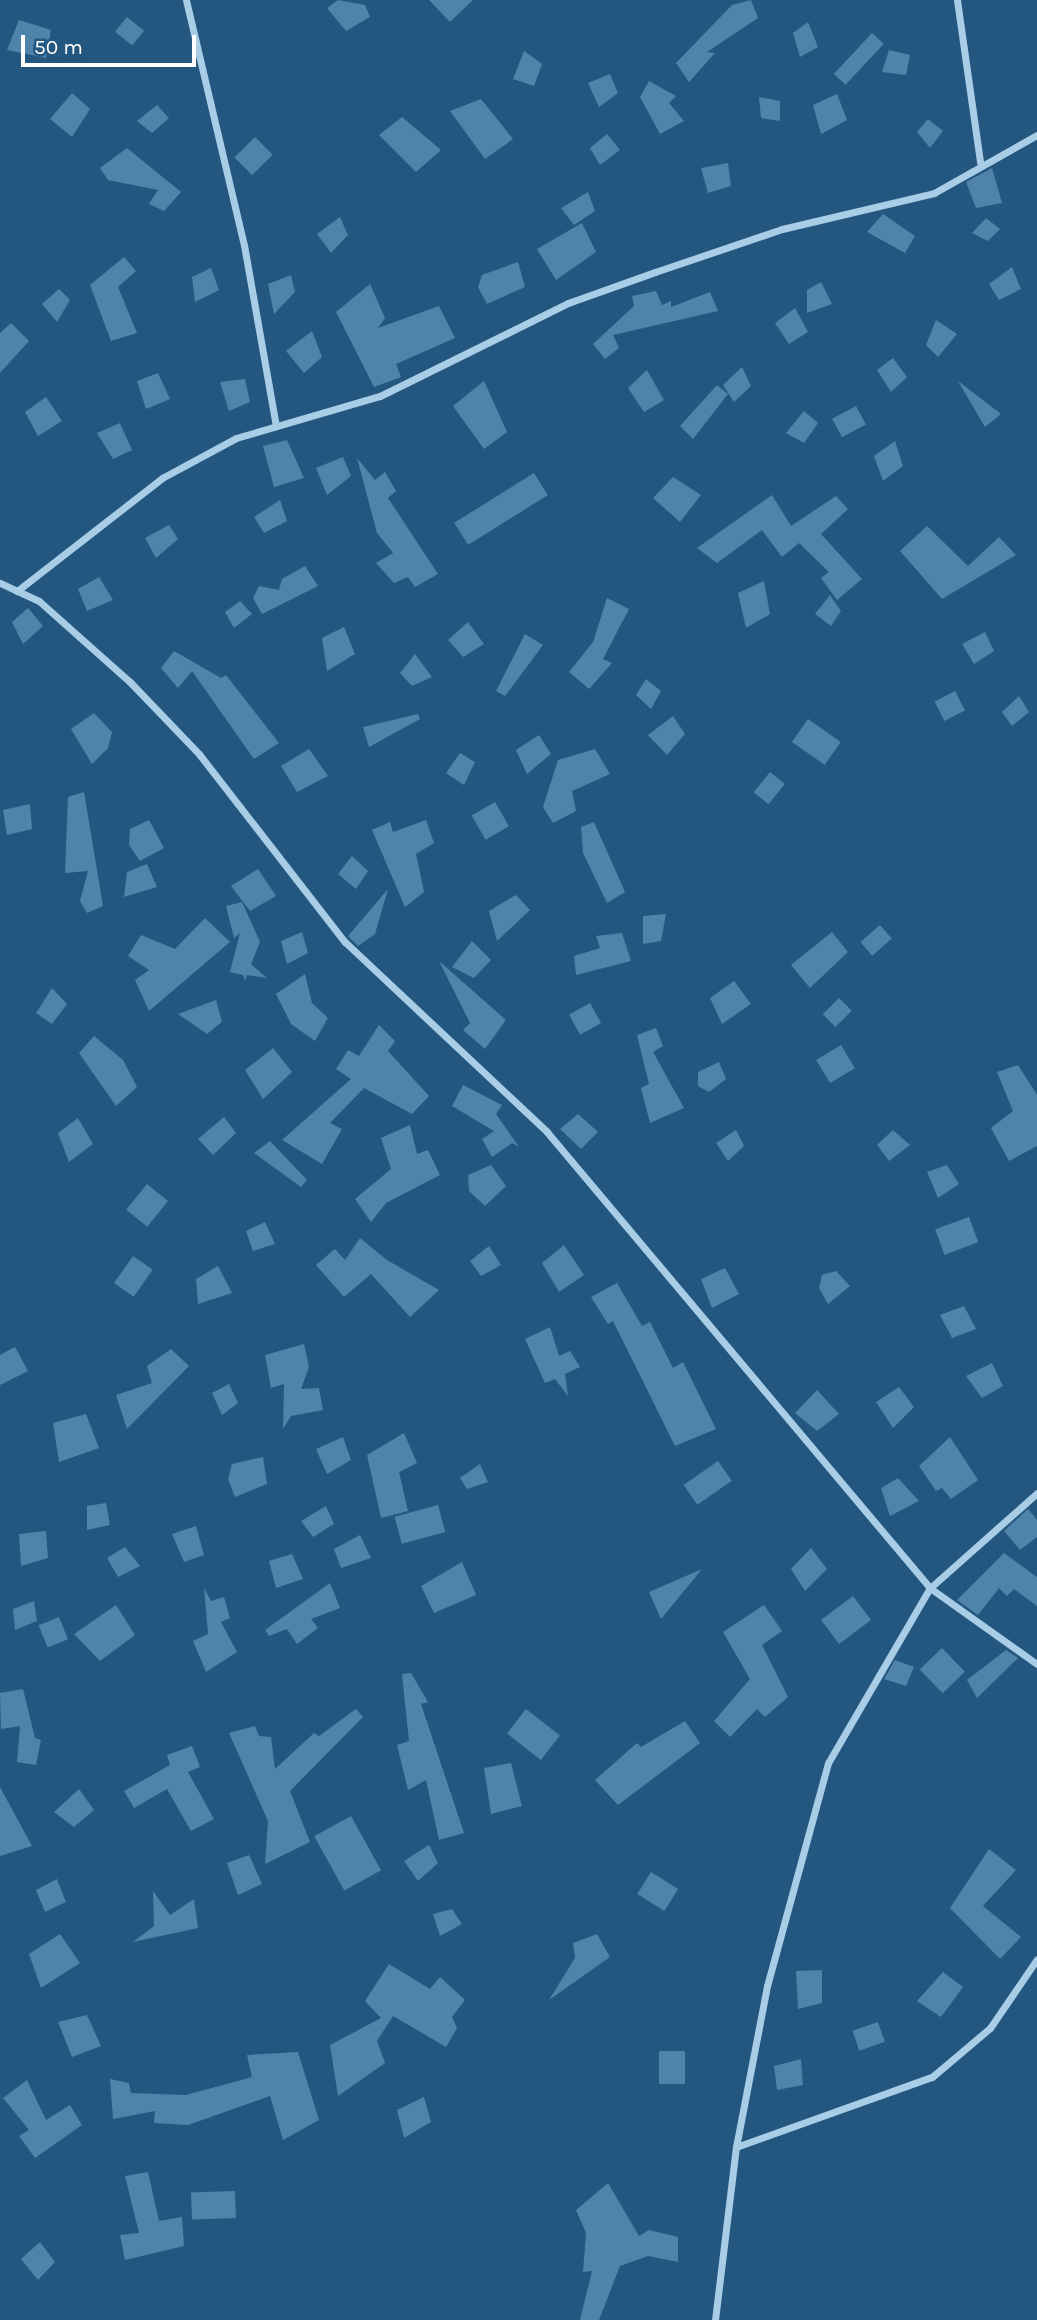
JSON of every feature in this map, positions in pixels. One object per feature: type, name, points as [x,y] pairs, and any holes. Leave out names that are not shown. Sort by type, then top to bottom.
[{"type":"street","points":[[186,0],[239,219],[276,426]]},
{"type":"street","points":[[957,0],[980,162]]},
{"type":"street","points":[[17,591],[162,478],[236,438],[380,396],[568,303],[782,229],[934,193],[980,162],[1037,135]]},
{"type":"street","points":[[0,583],[38,601],[130,682],[199,754],[345,942],[547,1132],[930,1588],[1037,1664]]},
{"type":"street","points":[[715,2320],[736,2147],[767,1986],[828,1763],[930,1588],[1037,1493]]},
{"type":"street","points":[[736,2147],[932,2077],[990,2028],[1037,1959]]},
{"type":"building","points":[[338,0],[365,5],[370,17],[346,31],[327,8]]},
{"type":"building","points":[[429,0],[473,0],[450,22]]},
{"type":"building","points":[[751,0],[758,18],[707,52],[715,53],[689,82],[676,63],[732,5]]},
{"type":"building","points":[[127,17],[144,31],[132,46],[115,32]]},
{"type":"building","points":[[19,20],[51,30],[46,58],[7,50]]},
{"type":"building","points":[[808,22],[818,47],[800,57],[793,33]]},
{"type":"building","points":[[872,33],[884,44],[846,85],[834,74]]},
{"type":"building","points":[[889,50],[910,55],[906,75],[882,72]]},
{"type":"building","points":[[524,51],[542,64],[534,86],[513,79]]},
{"type":"building","points":[[610,74],[618,93],[599,107],[588,83]]},
{"type":"building","points":[[649,81],[676,96],[669,103],[684,121],[660,134],[640,97]]},
{"type":"building","points":[[72,93],[90,109],[72,137],[50,119]]},
{"type":"building","points":[[837,94],[847,120],[821,134],[813,105]]},
{"type":"building","points":[[759,97],[780,101],[780,121],[761,118]]},
{"type":"building","points":[[481,99],[513,139],[485,159],[450,111]]},
{"type":"building","points":[[157,105],[169,118],[152,133],[137,121]]},
{"type":"building","points":[[402,117],[441,150],[416,172],[379,135]]},
{"type":"building","points":[[928,119],[943,131],[930,148],[917,132]]},
{"type":"building","points":[[607,134],[620,150],[600,165],[590,148]]},
{"type":"building","points":[[255,137],[273,155],[252,175],[234,158]]},
{"type":"building","points":[[127,148],[181,192],[164,211],[149,204],[158,190],[108,180],[100,168]]},
{"type":"building","points":[[728,163],[731,186],[708,193],[701,168]]},
{"type":"building","points":[[992,168],[1002,203],[976,208],[966,182]]},
{"type":"building","points":[[588,192],[595,211],[574,225],[561,208]]},
{"type":"building","points":[[883,214],[915,236],[905,253],[867,232]]},
{"type":"building","points":[[340,217],[348,235],[331,253],[317,234]]},
{"type":"building","points":[[986,218],[1000,229],[988,241],[972,233]]},
{"type":"building","points":[[582,223],[596,252],[556,280],[537,249]]},
{"type":"building","points":[[124,257],[136,271],[118,287],[137,333],[111,341],[90,285]]},
{"type":"building","points":[[518,262],[525,287],[487,304],[478,287],[482,275]]},
{"type":"building","points":[[1012,267],[1021,289],[999,300],[989,284]]},
{"type":"building","points":[[211,268],[219,290],[195,302],[192,277]]},
{"type":"building","points":[[291,275],[295,292],[274,314],[268,284]]},
{"type":"building","points":[[821,282],[832,304],[807,313],[807,290]]},
{"type":"building","points":[[370,284],[385,318],[378,328],[439,306],[455,338],[396,364],[401,377],[374,387],[336,312]]},
{"type":"building","points":[[59,289],[70,300],[57,322],[42,304]]},
{"type":"building","points":[[656,291],[662,305],[671,301],[671,307],[710,292],[718,311],[613,335],[619,348],[605,359],[593,344],[634,306],[632,296]]},
{"type":"building","points":[[795,308],[808,332],[789,344],[775,323]]},
{"type":"building","points":[[936,320],[957,334],[938,357],[926,345]]},
{"type":"building","points":[[11,323],[29,341],[0,373],[0,333]]},
{"type":"building","points":[[312,331],[322,357],[304,373],[286,351]]},
{"type":"building","points":[[893,358],[907,377],[891,392],[877,370]]},
{"type":"building","points":[[742,367],[751,386],[734,402],[723,385]]},
{"type":"building","points":[[647,370],[664,400],[644,412],[628,388]]},
{"type":"building","points":[[158,373],[170,399],[146,409],[137,381]]},
{"type":"building","points":[[245,379],[250,402],[229,411],[220,382]]},
{"type":"building","points":[[484,381],[507,432],[484,449],[453,406]]},
{"type":"building","points":[[958,381],[1001,414],[985,427]]},
{"type":"building","points":[[717,385],[728,394],[693,439],[680,426]]},
{"type":"building","points":[[46,397],[62,421],[38,436],[25,412]]},
{"type":"building","points":[[856,406],[866,425],[842,437],[832,419]]},
{"type":"building","points":[[804,411],[818,423],[804,443],[786,433]]},
{"type":"building","points":[[120,423],[132,450],[113,459],[97,433]]},
{"type":"building","points":[[287,440],[304,478],[274,487],[263,446]]},
{"type":"building","points":[[895,441],[903,466],[883,481],[874,456]]},
{"type":"building","points":[[343,457],[351,476],[327,495],[316,468]]},
{"type":"building","points":[[357,458],[375,480],[385,472],[396,491],[388,498],[438,574],[415,587],[408,577],[394,583],[376,563],[393,553],[377,533]]},
{"type":"building","points":[[534,473],[548,495],[468,545],[454,523]]},
{"type":"building","points":[[673,477],[701,495],[680,522],[653,498]]},
{"type":"building","points":[[772,495],[791,526],[836,496],[848,509],[821,534],[862,579],[837,600],[821,578],[829,572],[799,543],[782,557],[762,530],[717,563],[697,548]]},
{"type":"building","points":[[280,500],[287,521],[264,533],[254,517]]},
{"type":"building","points":[[169,525],[178,539],[156,558],[145,538]]},
{"type":"building","points":[[927,526],[968,566],[999,537],[1016,555],[942,599],[900,551]]},
{"type":"building","points":[[305,566],[318,586],[262,614],[253,598],[259,586],[279,590],[282,579]]},
{"type":"building","points":[[99,577],[113,600],[87,611],[78,589]]},
{"type":"building","points":[[764,581],[770,614],[746,628],[738,593]]},
{"type":"building","points":[[830,595],[841,611],[831,626],[815,614]]},
{"type":"building","points":[[607,598],[629,609],[603,659],[612,663],[589,689],[569,672],[593,642]]},
{"type":"building","points":[[240,601],[252,614],[234,628],[225,612]]},
{"type":"building","points":[[28,608],[43,626],[23,644],[12,622]]},
{"type":"building","points":[[468,622],[484,644],[463,657],[448,640]]},
{"type":"building","points":[[344,627],[355,654],[327,671],[322,638]]},
{"type":"building","points":[[985,632],[994,651],[974,664],[962,644]]},
{"type":"building","points":[[525,634],[543,645],[505,696],[496,691]]},
{"type":"building","points":[[174,651],[221,678],[226,675],[279,743],[254,759],[192,671],[178,688],[161,668]]},
{"type":"building","points":[[415,654],[432,677],[412,686],[400,673]]},
{"type":"building","points":[[646,679],[661,691],[651,709],[636,695]]},
{"type":"building","points":[[955,691],[965,711],[944,721],[935,701]]},
{"type":"building","points":[[1019,696],[1029,712],[1012,726],[1002,712]]},
{"type":"building","points":[[94,713],[112,732],[108,748],[92,764],[71,729]]},
{"type":"building","points":[[418,714],[420,719],[369,747],[363,727]]},
{"type":"building","points":[[673,716],[685,734],[667,755],[648,735]]},
{"type":"building","points":[[808,719],[841,742],[825,765],[792,742]]},
{"type":"building","points":[[539,735],[551,754],[527,774],[516,750]]},
{"type":"building","points":[[309,749],[328,776],[297,792],[281,766]]},
{"type":"building","points":[[595,749],[610,774],[572,791],[576,811],[553,823],[543,807],[558,760]]},
{"type":"building","points":[[460,753],[475,762],[464,785],[446,773]]},
{"type":"building","points":[[770,772],[785,784],[768,804],[754,792]]},
{"type":"building","points":[[84,792],[103,906],[87,913],[80,901],[88,871],[65,873],[68,797]]},
{"type":"building","points":[[495,802],[509,826],[486,840],[472,816]]},
{"type":"building","points":[[30,804],[32,829],[7,835],[3,810]]},
{"type":"building","points":[[149,820],[164,848],[140,861],[129,845],[130,829]]},
{"type":"building","points":[[426,820],[434,843],[416,854],[424,892],[405,907],[372,830],[390,822],[393,832]]},
{"type":"building","points":[[594,822],[625,892],[607,903],[583,853],[581,827]]},
{"type":"building","points":[[352,856],[368,871],[356,889],[338,874]]},
{"type":"building","points":[[147,864],[157,887],[124,897],[127,872]]},
{"type":"building","points":[[258,869],[276,896],[250,911],[231,886]]},
{"type":"building","points":[[388,889],[375,934],[358,946],[348,936]]},
{"type":"building","points":[[516,895],[530,910],[497,941],[489,911]]},
{"type":"building","points":[[242,902],[260,942],[251,964],[267,978],[247,975],[245,981],[243,975],[230,972],[240,933],[234,938],[226,906]]},
{"type":"building","points":[[666,914],[661,941],[643,944],[643,916]]},
{"type":"building","points":[[205,918],[230,942],[149,1011],[135,980],[149,970],[128,956],[141,935],[175,949]]},
{"type":"building","points":[[880,925],[892,939],[872,956],[860,942]]},
{"type":"building","points":[[302,932],[308,953],[287,964],[281,941]]},
{"type":"building","points":[[832,932],[848,952],[810,988],[791,965]]},
{"type":"building","points":[[622,933],[631,961],[576,975],[574,956],[600,948],[596,936]]},
{"type":"building","points":[[472,941],[491,960],[474,978],[452,967]]},
{"type":"building","points":[[439,961],[506,1020],[485,1049],[463,1030],[470,1023]]},
{"type":"building","points":[[305,974],[312,1003],[328,1018],[315,1041],[291,1024],[276,994]]},
{"type":"building","points":[[734,981],[751,1004],[722,1024],[710,998]]},
{"type":"building","points":[[52,988],[67,1004],[52,1024],[36,1013]]},
{"type":"building","points":[[839,998],[852,1011],[835,1027],[823,1014]]},
{"type":"building","points":[[216,1000],[222,1022],[207,1034],[178,1014]]},
{"type":"building","points":[[590,1003],[601,1023],[580,1035],[569,1015]]},
{"type":"building","points":[[379,1025],[395,1041],[388,1051],[429,1096],[412,1114],[364,1088],[330,1123],[342,1129],[322,1164],[282,1140],[351,1079],[336,1069],[348,1050],[359,1056]]},
{"type":"building","points":[[656,1028],[663,1046],[653,1052],[684,1108],[650,1123],[641,1088],[649,1084],[637,1035]]},
{"type":"building","points":[[94,1036],[123,1060],[137,1087],[116,1106],[79,1053]]},
{"type":"building","points":[[841,1045],[855,1068],[830,1083],[816,1060]]},
{"type":"building","points":[[273,1048],[292,1072],[263,1099],[245,1070]]},
{"type":"building","points":[[719,1062],[726,1079],[709,1092],[698,1086],[698,1072]]},
{"type":"building","points":[[1018,1065],[1037,1095],[1037,1146],[1009,1161],[991,1128],[1013,1111],[997,1072]]},
{"type":"building","points":[[463,1085],[502,1105],[496,1114],[519,1147],[512,1143],[492,1157],[482,1139],[494,1131],[452,1106]]},
{"type":"building","points":[[578,1114],[598,1132],[581,1149],[560,1129]]},
{"type":"building","points":[[224,1117],[236,1133],[213,1155],[198,1139]]},
{"type":"building","points":[[78,1118],[93,1144],[69,1162],[58,1133]]},
{"type":"building","points":[[410,1125],[417,1154],[428,1150],[440,1175],[386,1203],[371,1222],[355,1199],[391,1169],[381,1138]]},
{"type":"building","points":[[736,1130],[744,1146],[728,1161],[716,1143]]},
{"type":"building","points":[[893,1130],[910,1145],[889,1161],[877,1145]]},
{"type":"building","points":[[270,1141],[307,1180],[301,1187],[254,1153]]},
{"type":"building","points":[[491,1165],[506,1186],[485,1206],[469,1191],[468,1175]]},
{"type":"building","points":[[947,1165],[959,1184],[938,1198],[927,1172]]},
{"type":"building","points":[[147,1184],[168,1201],[147,1227],[126,1210]]},
{"type":"building","points":[[969,1217],[978,1242],[944,1255],[935,1229]]},
{"type":"building","points":[[265,1222],[275,1244],[253,1251],[246,1231]]},
{"type":"building","points":[[360,1238],[387,1260],[439,1290],[410,1317],[371,1274],[344,1297],[316,1265],[335,1249],[345,1260]]},
{"type":"building","points":[[564,1245],[584,1275],[559,1292],[542,1263]]},
{"type":"building","points":[[489,1246],[501,1265],[481,1276],[470,1261]]},
{"type":"building","points":[[133,1256],[153,1270],[134,1297],[114,1283]]},
{"type":"building","points":[[218,1266],[232,1293],[198,1304],[196,1279]]},
{"type":"building","points":[[725,1268],[739,1294],[712,1308],[701,1279]]},
{"type":"building","points":[[836,1271],[850,1286],[828,1304],[819,1288],[822,1275]]},
{"type":"building","points":[[617,1283],[642,1326],[650,1322],[673,1368],[683,1362],[716,1429],[675,1446],[613,1321],[608,1324],[591,1297]]},
{"type":"building","points":[[964,1306],[976,1329],[952,1338],[940,1315]]},
{"type":"building","points":[[550,1327],[559,1356],[570,1351],[580,1367],[565,1374],[568,1396],[555,1379],[545,1383],[525,1339]]},
{"type":"building","points":[[304,1344],[309,1367],[301,1389],[319,1388],[323,1410],[291,1416],[283,1429],[284,1384],[271,1388],[265,1355]]},
{"type":"building","points":[[15,1347],[28,1371],[0,1385],[0,1355]]},
{"type":"building","points":[[171,1349],[189,1366],[127,1429],[116,1395],[152,1383],[147,1366]]},
{"type":"building","points":[[992,1363],[1003,1386],[982,1398],[966,1376]]},
{"type":"building","points":[[229,1384],[238,1403],[222,1415],[212,1393]]},
{"type":"building","points":[[899,1387],[914,1407],[893,1428],[876,1402]]},
{"type":"building","points":[[817,1390],[839,1414],[817,1431],[795,1413]]},
{"type":"building","points":[[86,1414],[99,1448],[59,1462],[53,1423]]},
{"type":"building","points":[[404,1433],[417,1463],[399,1472],[408,1511],[381,1518],[367,1455]]},
{"type":"building","points":[[343,1437],[351,1460],[327,1474],[316,1449]]},
{"type":"building","points":[[950,1437],[978,1480],[951,1499],[942,1488],[936,1491],[919,1466]]},
{"type":"building","points":[[263,1457],[267,1484],[235,1497],[228,1479],[232,1464]]},
{"type":"building","points":[[718,1461],[732,1481],[697,1505],[684,1485]]},
{"type":"building","points":[[480,1464],[488,1482],[467,1489],[460,1478]]},
{"type":"building","points":[[898,1478],[919,1501],[890,1516],[881,1488]]},
{"type":"building","points":[[106,1503],[110,1525],[87,1530],[87,1506]]},
{"type":"building","points":[[438,1505],[445,1532],[402,1544],[395,1517]]},
{"type":"building","points":[[326,1506],[334,1524],[313,1537],[301,1521]]},
{"type":"building","points":[[1028,1509],[1037,1520],[1037,1537],[1020,1550],[1004,1531]]},
{"type":"building","points":[[196,1526],[204,1555],[184,1562],[172,1534]]},
{"type":"building","points":[[46,1531],[48,1558],[21,1566],[19,1534]]},
{"type":"building","points":[[360,1535],[371,1558],[341,1568],[334,1549]]},
{"type":"building","points":[[125,1547],[140,1566],[118,1577],[107,1558]]},
{"type":"building","points":[[811,1548],[827,1569],[805,1591],[791,1569]]},
{"type":"building","points":[[1004,1553],[1037,1577],[1037,1606],[1014,1589],[1007,1596],[999,1588],[978,1615],[957,1600]]},
{"type":"building","points":[[292,1554],[303,1579],[276,1588],[269,1561]]},
{"type":"building","points":[[462,1562],[476,1595],[434,1613],[421,1586]]},
{"type":"building","points":[[702,1569],[661,1619],[649,1592]]},
{"type":"building","points":[[330,1583],[340,1608],[311,1619],[318,1628],[297,1644],[287,1629],[269,1636],[265,1630]]},
{"type":"building","points":[[204,1588],[211,1601],[224,1597],[230,1618],[221,1622],[237,1652],[206,1672],[193,1641],[208,1634]]},
{"type":"building","points":[[853,1596],[871,1620],[839,1644],[821,1620]]},
{"type":"building","points":[[34,1601],[37,1621],[15,1630],[13,1609]]},
{"type":"building","points":[[116,1605],[135,1635],[100,1661],[74,1634]]},
{"type":"building","points":[[764,1605],[782,1631],[762,1645],[788,1697],[765,1717],[757,1709],[730,1737],[714,1721],[750,1679],[723,1632]]},
{"type":"building","points":[[59,1617],[68,1639],[48,1647],[39,1625]]},
{"type":"building","points":[[942,1648],[965,1672],[943,1693],[920,1670]]},
{"type":"building","points":[[1006,1650],[1018,1658],[977,1698],[967,1680]]},
{"type":"building","points":[[895,1660],[914,1667],[906,1686],[884,1679]]},
{"type":"building","points":[[411,1673],[428,1702],[421,1704],[464,1833],[439,1840],[426,1780],[408,1790],[397,1745],[409,1741],[402,1674]]},
{"type":"building","points":[[23,1689],[35,1738],[41,1740],[36,1765],[17,1762],[20,1726],[1,1729],[0,1693]]},
{"type":"building","points":[[356,1709],[363,1717],[290,1791],[310,1842],[265,1864],[268,1821],[229,1733],[255,1726],[259,1736],[271,1737],[275,1769],[314,1733],[319,1736]]},
{"type":"building","points":[[526,1709],[560,1735],[541,1760],[507,1733]]},
{"type":"building","points":[[685,1721],[700,1743],[618,1805],[595,1780],[637,1743],[641,1747]]},
{"type":"building","points":[[192,1746],[200,1767],[188,1772],[214,1819],[191,1831],[167,1789],[134,1808],[124,1791],[170,1765],[167,1755]]},
{"type":"building","points":[[511,1763],[522,1806],[491,1814],[484,1768]]},
{"type":"building","points":[[0,1787],[32,1846],[0,1856]]},
{"type":"building","points":[[79,1789],[94,1810],[74,1827],[54,1812]]},
{"type":"building","points":[[351,1816],[381,1870],[344,1891],[314,1836]]},
{"type":"building","points":[[429,1845],[438,1863],[418,1881],[404,1861]]},
{"type":"building","points":[[989,1849],[1016,1870],[983,1906],[1021,1937],[1000,1959],[950,1908]]},
{"type":"building","points":[[249,1855],[262,1884],[238,1895],[227,1863]]},
{"type":"building","points":[[651,1872],[678,1889],[664,1911],[637,1894]]},
{"type":"building","points":[[57,1879],[66,1902],[45,1912],[36,1890]]},
{"type":"building","points":[[153,1891],[170,1915],[194,1899],[198,1928],[133,1942],[154,1926]]},
{"type":"building","points":[[452,1909],[462,1924],[440,1936],[433,1914]]},
{"type":"building","points":[[60,1934],[80,1963],[41,1988],[29,1954]]},
{"type":"building","points":[[597,1934],[610,1957],[549,2000],[575,1958],[573,1943]]},
{"type":"building","points":[[389,1964],[430,1989],[440,1977],[465,2000],[452,2017],[457,2028],[446,2047],[393,2016],[377,2041],[385,2063],[338,2096],[330,2045],[381,2018],[365,2001]]},
{"type":"building","points":[[822,1970],[822,2003],[798,2009],[796,1971]]},
{"type":"building","points":[[943,1972],[963,1987],[941,2017],[917,2001]]},
{"type":"building","points":[[87,2015],[101,2046],[72,2057],[58,2022]]},
{"type":"building","points":[[878,2022],[885,2042],[859,2051],[852,2031]]},
{"type":"building","points":[[659,2051],[685,2051],[685,2084],[659,2084]]},
{"type":"building","points":[[298,2052],[319,2120],[283,2140],[270,2096],[188,2125],[154,2123],[155,2111],[113,2119],[110,2079],[129,2083],[131,2093],[186,2095],[252,2077],[247,2055]]},
{"type":"building","points":[[801,2059],[803,2085],[777,2090],[774,2066]]},
{"type":"building","points":[[27,2080],[46,2120],[70,2105],[82,2125],[35,2158],[19,2136],[29,2130],[3,2098]]},
{"type":"building","points":[[424,2097],[431,2122],[404,2138],[397,2110]]},
{"type":"building","points":[[148,2172],[159,2221],[182,2217],[184,2246],[125,2260],[120,2235],[139,2233],[125,2176]]},
{"type":"building","points":[[608,2183],[639,2236],[649,2230],[678,2237],[678,2262],[648,2256],[620,2266],[599,2320],[580,2320],[592,2271],[583,2272],[586,2233],[576,2210]]},
{"type":"building","points":[[235,2191],[236,2218],[192,2220],[191,2193]]},
{"type":"building","points":[[40,2242],[55,2262],[38,2280],[21,2259]]}]
